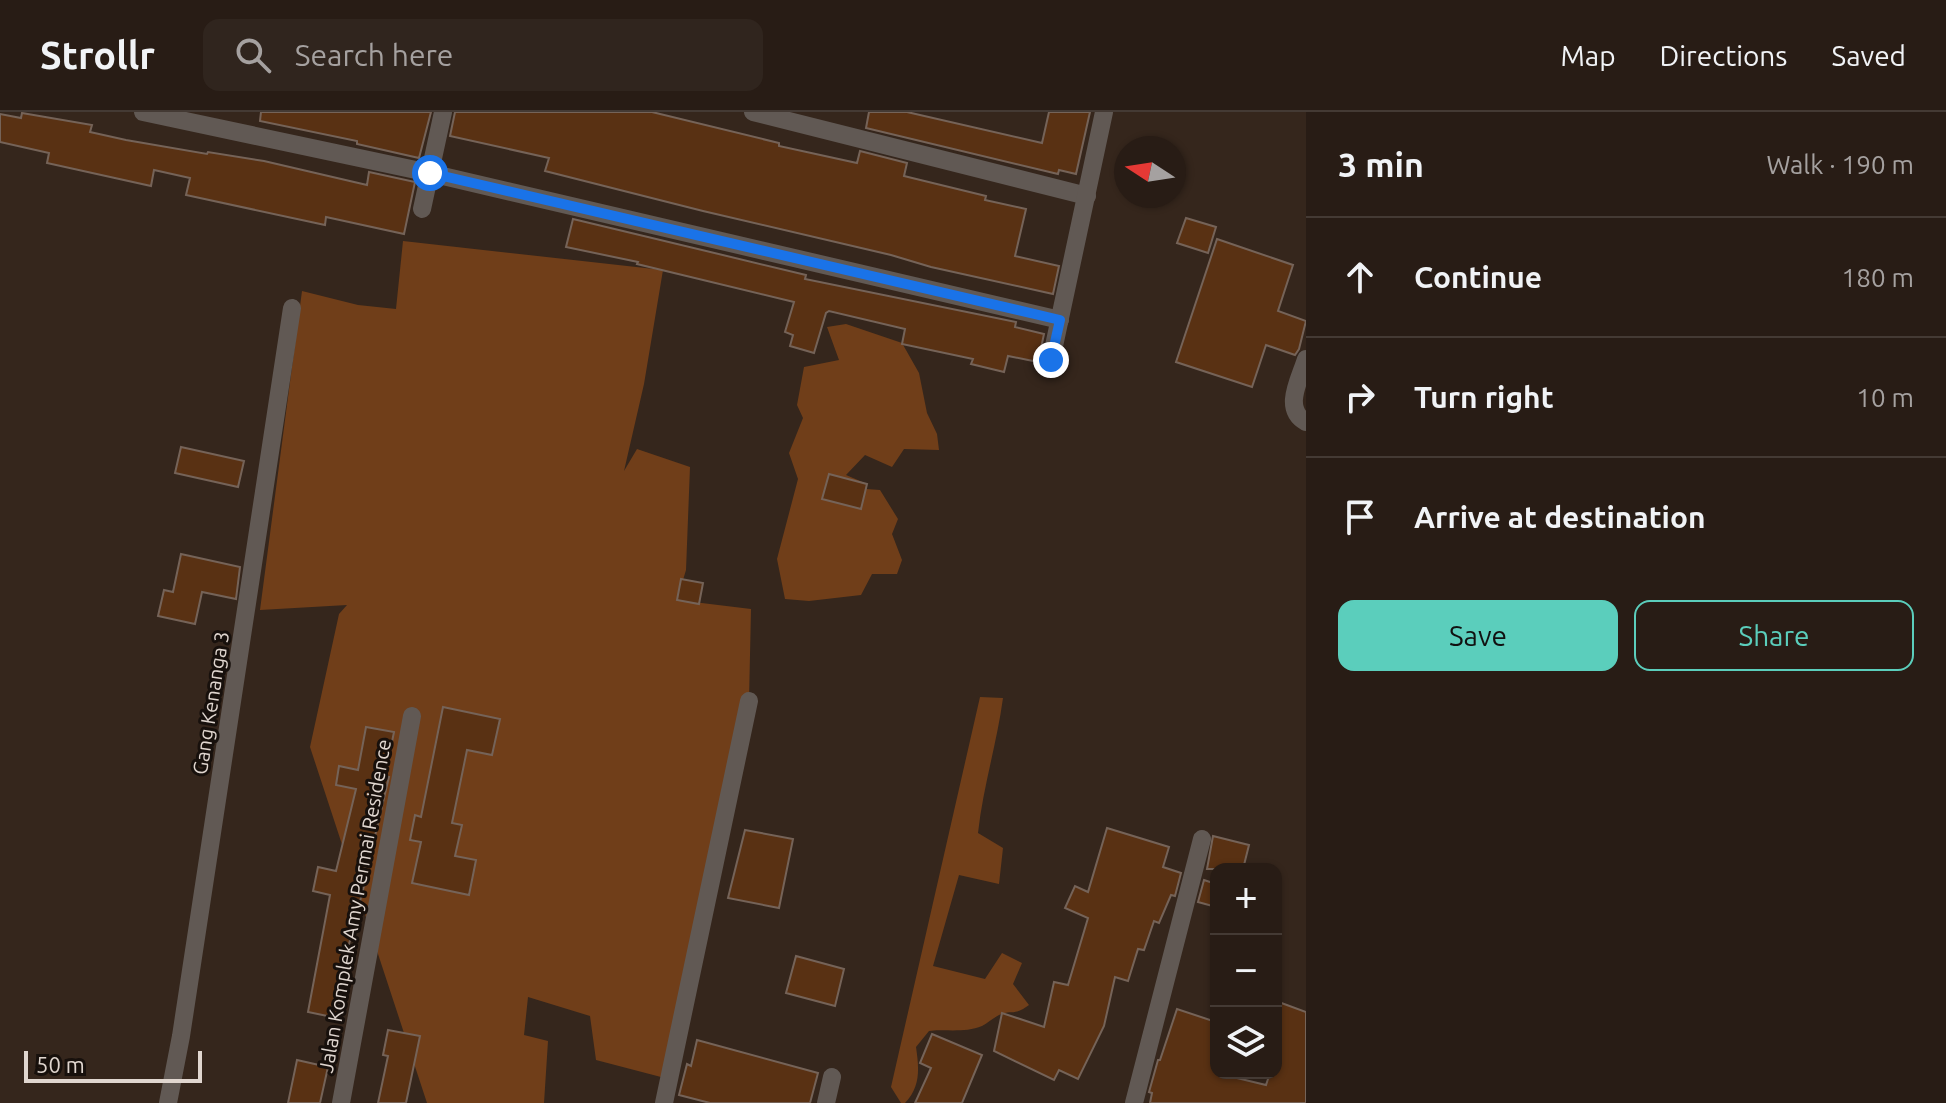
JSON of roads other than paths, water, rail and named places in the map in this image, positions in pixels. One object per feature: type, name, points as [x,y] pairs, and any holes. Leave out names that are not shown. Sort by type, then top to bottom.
[{"type":"street","points":[[143,112],[430,173],[1060,320]]},
{"type":"street","points":[[422,209],[443,112]]},
{"type":"street","points":[[753,112],[1087,196]]},
{"type":"street","points":[[1051,360],[1104,112]]},
{"type":"street","name":"Gang Kenanga 3","points":[[168,1103],[181,1036],[292,308]]},
{"type":"street","points":[[1306,359],[1293,402],[1294,411],[1306,422]]},
{"type":"street","points":[[664,1103],[749,701]]},
{"type":"street","name":"Jalan Komplek Amy Permai Residence","points":[[341,1103],[412,716]]},
{"type":"street","points":[[1134,1103],[1202,839]]},
{"type":"street","points":[[826,1103],[832,1077]]}]
